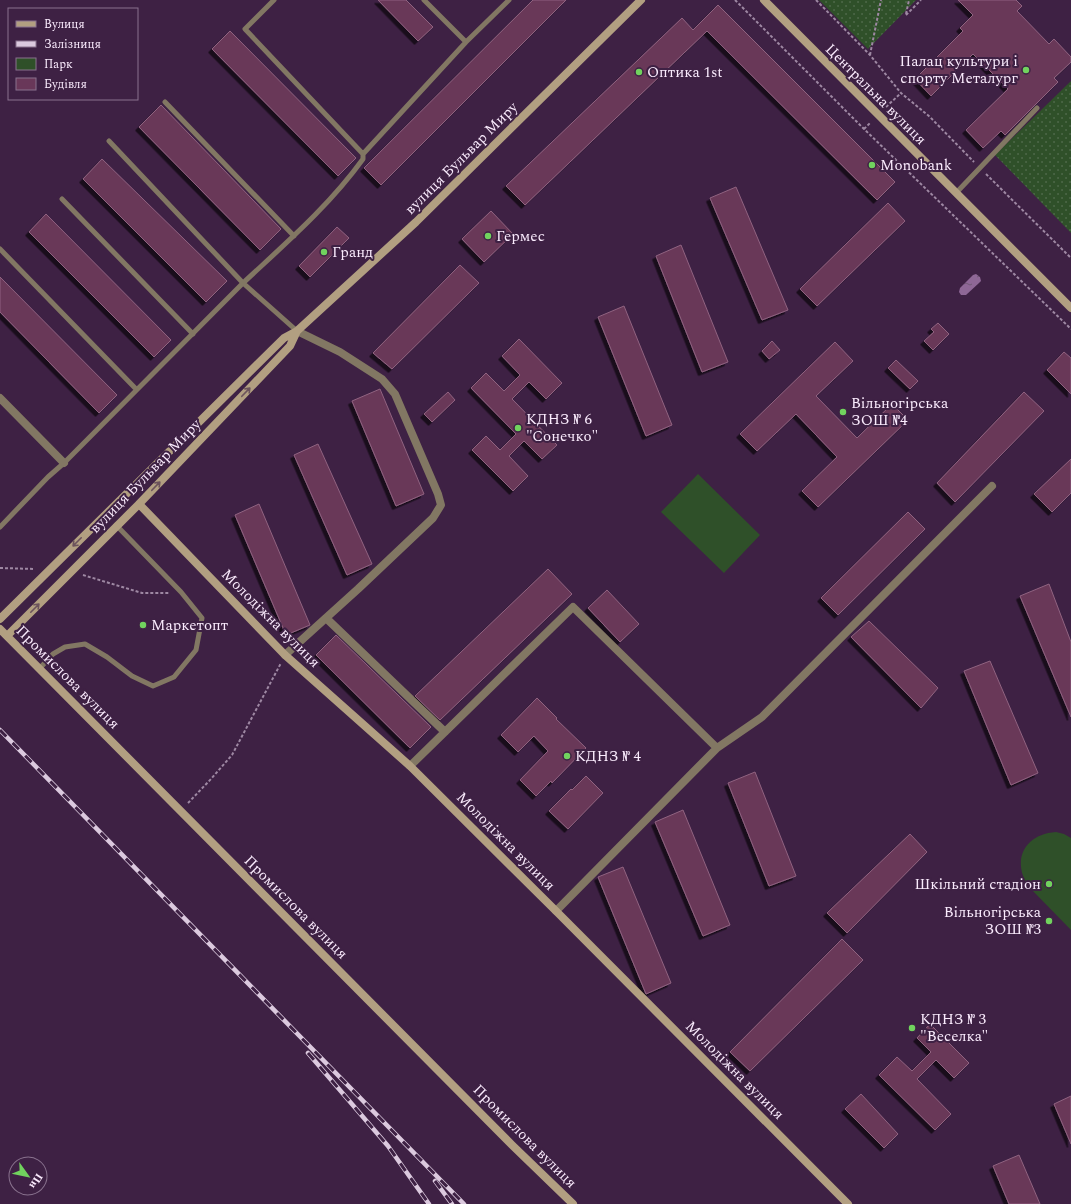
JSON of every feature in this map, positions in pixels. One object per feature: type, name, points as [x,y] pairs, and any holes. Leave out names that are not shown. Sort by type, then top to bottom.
[{"type":"street","name":"вулиця Бульвар Миру","points":[[0,619],[284,338],[297,331],[416,222],[641,0]]},
{"type":"street","name":"Центральна вулиця","points":[[764,0],[1071,308]]},
{"type":"street","name":"вулиця Бульвар Миру","points":[[7,636],[116,525],[139,504],[290,346],[297,331]]},
{"type":"street","points":[[285,655],[433,518],[440,505],[438,494],[395,394],[382,380],[340,352],[297,331]]},
{"type":"street","points":[[0,398],[64,463]]},
{"type":"street","points":[[556,911],[717,748],[762,717],[992,486]]},
{"type":"street","name":"Молодіжна вулиця","points":[[139,504],[285,655],[410,766],[848,1204]]},
{"type":"street","points":[[410,766],[572,607],[717,748]]},
{"type":"street","points":[[326,618],[445,732]]},
{"type":"street","name":"Промислова вулиця","points":[[0,628],[573,1204]]},
{"type":"lane","points":[[274,0],[245,29],[363,154]]},
{"type":"lane","points":[[424,0],[466,42]]},
{"type":"lane","points":[[0,527],[48,477],[64,463],[243,283],[321,210],[350,177],[363,159],[363,154],[466,42],[509,0]]},
{"type":"lane","points":[[165,102],[294,236]]},
{"type":"lane","points":[[956,193],[1037,108]]},
{"type":"lane","points":[[109,141],[243,283],[297,331]]},
{"type":"lane","points":[[62,199],[192,334]]},
{"type":"lane","points":[[0,249],[136,389]]},
{"type":"lane","points":[[40,668],[53,654],[65,647],[85,644],[132,676],[153,686],[174,676],[196,650],[202,618],[181,592],[116,525]]},
{"type":"path","points":[[735,0],[864,130],[1071,329]]},
{"type":"path","points":[[816,0],[870,55],[901,93],[930,117],[1071,258]]},
{"type":"path","points":[[870,55],[881,0]]},
{"type":"path","points":[[909,0],[906,15],[921,0]]},
{"type":"path","points":[[0,568],[50,570]]},
{"type":"path","points":[[71,571],[142,594],[181,592]]},
{"type":"path","points":[[181,810],[232,755],[285,655]]},
{"type":"green space","points":[[819,0],[916,0],[868,49]]},
{"type":"green space","points":[[1071,81],[1071,233],[995,155]]},
{"type":"green space","points":[[698,474],[760,535],[724,573],[661,512]]},
{"type":"green space","name":"Шкільний стадіон","points":[[1056,832],[1071,838],[1071,930],[1029,887],[1021,868],[1021,859],[1024,850],[1029,843],[1045,834]]},
{"type":"water","points":[[976,274],[980,277],[981,281],[966,295],[961,295],[959,292],[960,288],[973,275]]},
{"type":"building","points":[[378,0],[406,0],[433,27],[418,41]]},
{"type":"building","points":[[533,0],[566,0],[381,185],[364,168]]},
{"type":"building","name":"Палац культури і спорту Металург","points":[[958,0],[1016,0],[1022,6],[1017,11],[1049,44],[1054,39],[1071,57],[1071,62],[1054,78],[1058,82],[1005,135],[1001,131],[983,148],[966,130],[1008,89],[973,54],[931,96],[915,79],[963,31],[960,28],[973,15]]},
{"type":"building","points":[[718,5],[895,182],[877,200],[707,31],[525,205],[506,186],[682,18],[693,30]]},
{"type":"building","points":[[230,31],[356,158],[338,176],[212,49]]},
{"type":"building","points":[[161,105],[281,229],[260,250],[139,127]]},
{"type":"building","points":[[102,159],[227,281],[206,302],[83,179]]},
{"type":"building","points":[[736,187],[788,310],[762,320],[710,198]]},
{"type":"building","points":[[888,203],[905,221],[817,306],[800,289]]},
{"type":"building","name":"Гермес","points":[[491,211],[513,234],[484,262],[462,239]]},
{"type":"building","points":[[46,214],[171,340],[154,357],[29,232]]},
{"type":"building","name":"Гранд","points":[[337,227],[349,238],[310,277],[299,266]]},
{"type":"building","points":[[681,245],[728,362],[702,372],[656,256]]},
{"type":"building","points":[[460,265],[479,283],[392,369],[373,353]]},
{"type":"building","points":[[0,277],[117,395],[99,413],[0,312]]},
{"type":"building","points":[[624,306],[672,425],[646,436],[598,317]]},
{"type":"building","points":[[938,323],[949,334],[933,350],[924,341],[934,332],[931,329]]},
{"type":"building","points":[[519,339],[562,383],[546,399],[529,382],[512,399],[557,445],[542,459],[524,441],[509,456],[528,476],[513,491],[472,450],[486,436],[500,450],[516,434],[471,388],[486,373],[504,391],[520,375],[502,356]]},
{"type":"building","points":[[772,341],[780,350],[769,359],[762,351]]},
{"type":"building","points":[[835,342],[853,361],[816,396],[857,438],[892,404],[908,420],[818,507],[802,491],[837,457],[796,414],[757,451],[740,434]]},
{"type":"building","points":[[1064,352],[1071,358],[1071,394],[1047,370]]},
{"type":"building","points":[[896,360],[918,381],[910,389],[888,368]]},
{"type":"building","points":[[380,389],[424,494],[396,506],[352,401]]},
{"type":"building","points":[[448,392],[455,400],[432,422],[424,414]]},
{"type":"building","points":[[1024,392],[1044,411],[955,502],[937,483]]},
{"type":"building","points":[[318,444],[372,564],[347,575],[294,455]]},
{"type":"building","points":[[1071,459],[1071,493],[1052,512],[1034,494]]},
{"type":"building","points":[[259,504],[310,625],[286,635],[235,515]]},
{"type":"building","points":[[908,512],[925,529],[838,615],[821,598]]},
{"type":"building","points":[[548,569],[572,594],[440,720],[415,696]]},
{"type":"building","points":[[1049,584],[1071,642],[1071,717],[1020,596]]},
{"type":"building","points":[[607,590],[639,624],[620,642],[588,608]]},
{"type":"building","points":[[869,621],[938,688],[921,708],[851,637]]},
{"type":"building","points":[[336,635],[431,727],[410,748],[316,655]]},
{"type":"building","points":[[990,661],[1038,773],[1011,785],[964,671]]},
{"type":"building","points":[[537,698],[586,748],[552,783],[551,781],[536,796],[520,780],[548,751],[534,736],[518,752],[501,735]]},
{"type":"building","points":[[755,772],[796,876],[769,886],[728,783]]},
{"type":"building","points":[[586,776],[603,793],[568,829],[549,811]]},
{"type":"building","points":[[683,810],[730,925],[703,936],[655,822]]},
{"type":"building","points":[[910,834],[927,852],[847,933],[827,913]]},
{"type":"building","points":[[623,867],[671,983],[646,994],[598,877]]},
{"type":"building","points":[[842,939],[863,960],[750,1071],[730,1052]]},
{"type":"building","points":[[930,1024],[969,1063],[954,1078],[936,1060],[917,1079],[951,1114],[935,1130],[879,1075],[897,1057],[912,1071],[931,1052],[917,1038]]},
{"type":"building","points":[[861,1094],[898,1134],[884,1148],[845,1109]]},
{"type":"building","points":[[1071,1096],[1071,1144],[1054,1104]]},
{"type":"building","points":[[1019,1155],[1040,1204],[1009,1204],[993,1166]]},
{"type":"railway","points":[[0,730],[464,1204]]},
{"type":"railway","points":[[308,1053],[388,1146],[429,1204]]},
{"type":"railway","points":[[435,1181],[452,1204]]},
{"type":"place","name":"Палац культури і спорту Металург","points":[[1026,70]]},
{"type":"place","name":"Оптика 1st","points":[[639,72]]},
{"type":"place","name":"Monobank","points":[[872,165]]},
{"type":"place","name":"Гермес","points":[[488,236]]},
{"type":"place","name":"Гранд","points":[[324,252]]},
{"type":"place","name":"Вільногірська ЗОШ №4","points":[[843,412]]},
{"type":"place","name":"КДНЗ № 6 \"Сонечко\"","points":[[518,428]]},
{"type":"place","name":"Маркетопт","points":[[143,625]]},
{"type":"place","name":"КДНЗ № 4","points":[[567,756]]},
{"type":"place","name":"Шкільний стадіон","points":[[1049,884]]},
{"type":"place","name":"Вільногірська ЗОШ №3","points":[[1049,921]]},
{"type":"place","name":"КДНЗ № 3 \"Веселка\"","points":[[912,1028]]}]
